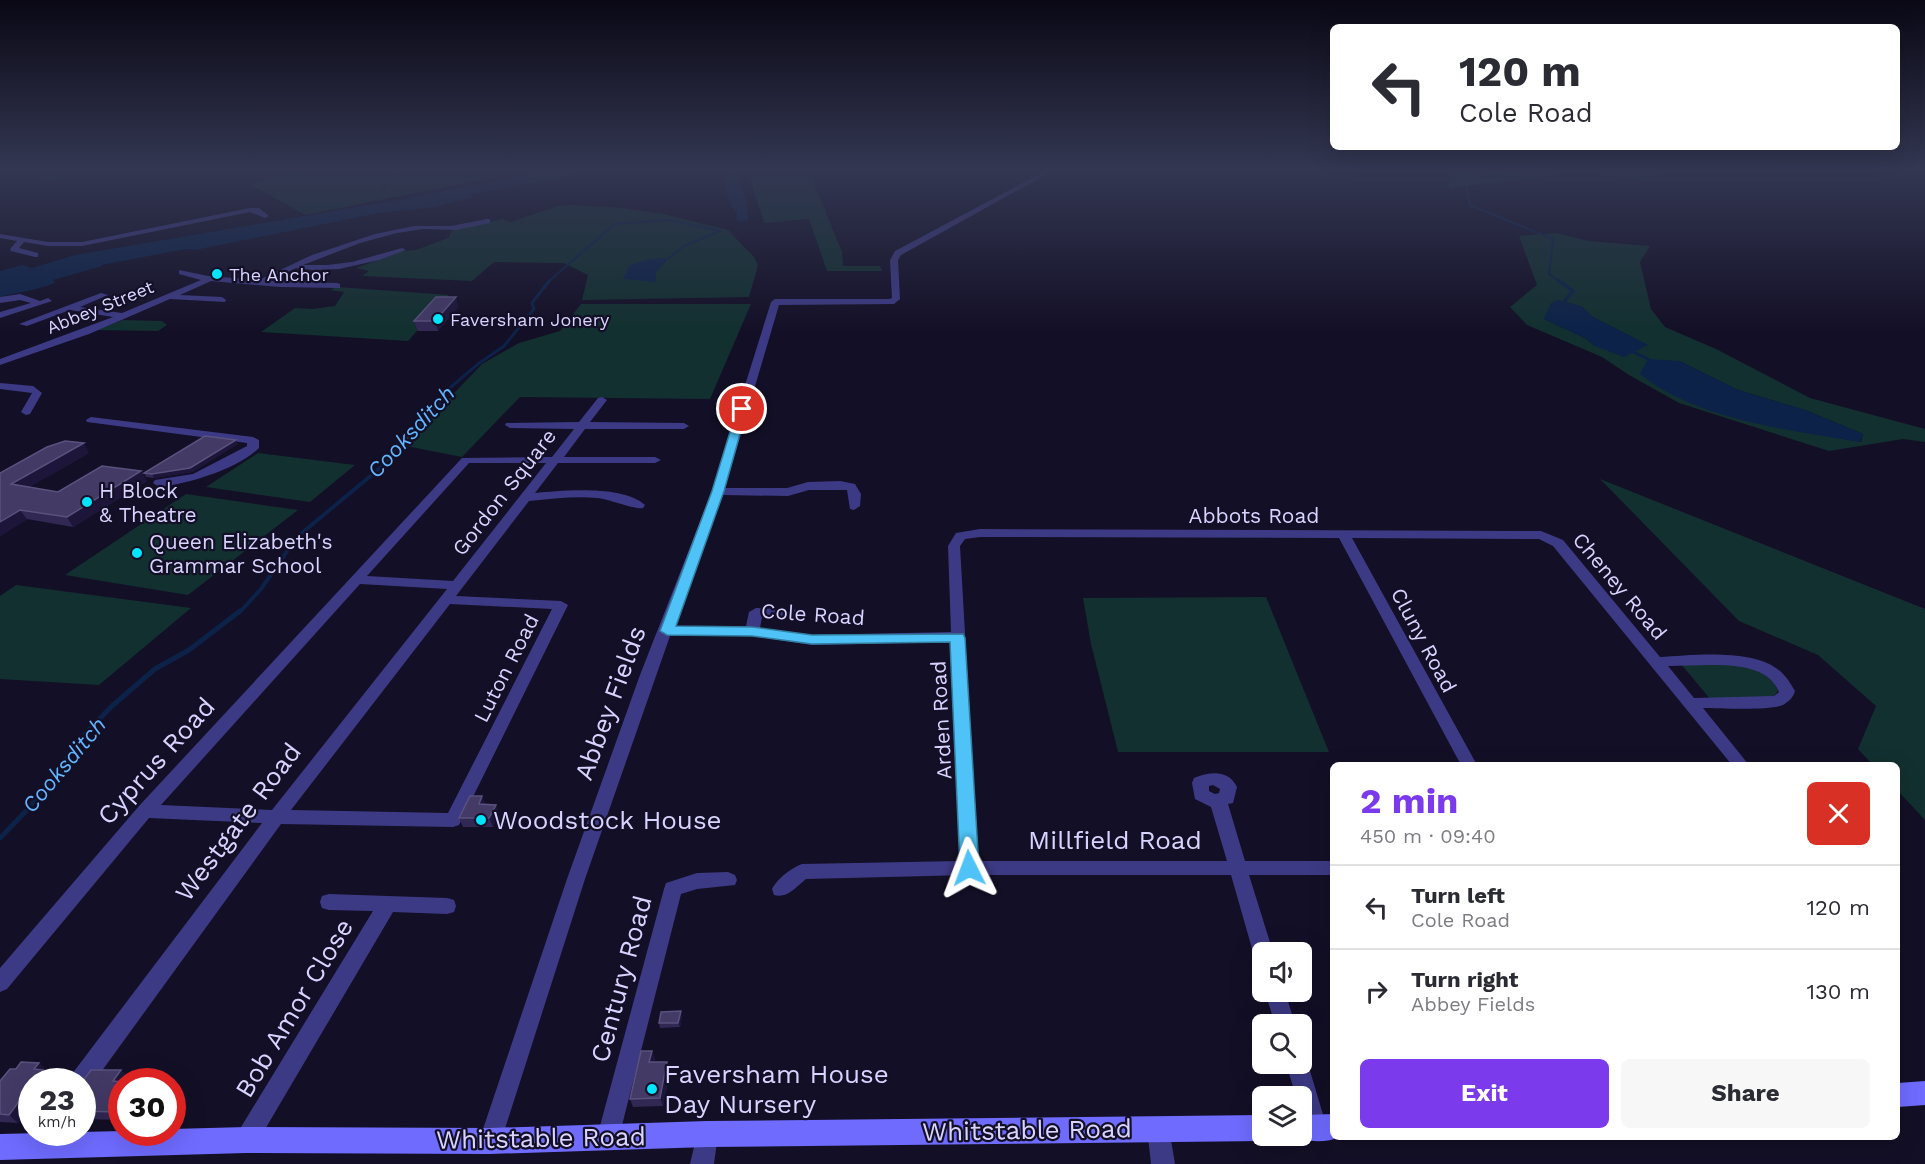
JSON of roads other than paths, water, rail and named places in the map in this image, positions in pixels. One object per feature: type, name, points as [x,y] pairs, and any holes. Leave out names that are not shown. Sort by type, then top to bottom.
[{"type":"main road","points":[[1900,1095],[1925,1093]]},
{"type":"main road","name":"Whitstable Road","points":[[96,1139],[490,1142],[707,1134],[1252,1128]]},
{"type":"main road","name":"Whitstable Road","points":[[0,1147],[18,1143]]},
{"type":"street","points":[[0,236],[60,244],[99,241],[185,223]]},
{"type":"street","points":[[262,282],[344,247],[402,230],[417,227],[459,227],[476,223]]},
{"type":"street","name":"Abbey Fields","points":[[490,1142],[576,879],[648,675],[667,631],[718,491],[775,302],[891,302],[896,298],[894,260],[898,253],[953,223]]},
{"type":"street","points":[[17,260],[34,255],[10,250],[27,241]]},
{"type":"street","points":[[294,267],[353,266],[402,250]]},
{"type":"street","points":[[182,272],[187,276],[210,279],[337,286]]},
{"type":"street","name":"Abbey Street","points":[[0,362],[86,332],[210,279]]},
{"type":"street","points":[[24,324],[104,295]]},
{"type":"street","points":[[0,300],[20,297],[43,302],[0,315]]},
{"type":"street","points":[[170,297],[222,300]]},
{"type":"street","points":[[66,308],[122,316]]},
{"type":"street","points":[[0,386],[33,389],[37,393],[28,409]]},
{"type":"street","name":"Gordon Square","points":[[358,580],[452,593],[602,400]]},
{"type":"street","points":[[90,420],[253,440],[253,448],[206,473],[186,482],[159,483]]},
{"type":"street","name":"Gordon Square","points":[[510,425],[684,426]]},
{"type":"street","points":[[358,580],[466,459],[655,460]]},
{"type":"street","points":[[718,491],[788,492],[808,486],[840,485],[850,487],[855,494],[854,506]]},
{"type":"street","points":[[525,498],[588,494],[639,499]]},
{"type":"street","name":"Abbots Road","points":[[960,536],[980,532],[1541,535],[1549,538]]},
{"type":"street","name":"Cluny Road","points":[[1343,534],[1466,762]]},
{"type":"street","name":"Arden Road","points":[[960,536],[954,546],[969,868]]},
{"type":"street","name":"Cheney Road","points":[[1549,538],[1558,543],[1739,762]]},
{"type":"street","name":"Cyprus Road","points":[[0,983],[145,812],[358,580]]},
{"type":"street","name":"Westgate Road","points":[[90,1068],[276,817],[452,593]]},
{"type":"street","name":"Luton Road","points":[[276,817],[453,820],[561,605],[452,593]]},
{"type":"street","points":[[752,631],[756,612],[798,613]]},
{"type":"street","name":"Cole Road","points":[[667,631],[752,631],[812,640],[957,638]]},
{"type":"street","name":"Cheney Road","points":[[1657,662],[1743,661],[1760,666],[1775,675],[1787,691],[1786,696],[1777,701],[1691,704]]},
{"type":"street","points":[[1218,801],[1260,942]]},
{"type":"street","points":[[145,812],[276,817]]},
{"type":"street","name":"Millfield Road","points":[[782,889],[802,872],[969,868],[1330,868]]},
{"type":"street","name":"Century Road","points":[[608,1137],[673,889],[697,881],[728,880]]},
{"type":"street","name":"Bob Amor Close","points":[[329,902],[447,906]]},
{"type":"street","name":"Bob Amor Close","points":[[246,1140],[388,904]]},
{"type":"street","points":[[1300,1074],[1317,1127]]},
{"type":"street","points":[[1158,1128],[1163,1164]]},
{"type":"street","points":[[702,1164],[707,1134]]},
{"type":"water","points":[[261,223],[328,223],[195,250],[186,249],[101,265],[53,280],[55,283],[0,297],[0,271],[22,265],[32,268],[75,255]]},
{"type":"water","points":[[669,258],[656,272],[656,282],[623,279],[630,265],[650,259]]},
{"type":"water","points":[[1558,300],[1581,306],[1593,317],[1648,345],[1624,357],[1595,346],[1585,338],[1544,319],[1551,303]]},
{"type":"water","points":[[1648,359],[1679,361],[1738,390],[1805,410],[1863,434],[1860,442],[1745,421],[1716,413],[1663,390],[1640,374]]},
{"type":"waterway","name":"Cooksditch","points":[[549,281],[615,224],[624,223]]},
{"type":"waterway","name":"Cooksditch","points":[[684,223],[721,231]]},
{"type":"waterway","points":[[1515,223],[1553,239],[1549,274],[1560,282]]},
{"type":"waterway","points":[[669,258],[684,246],[720,231]]},
{"type":"waterway","points":[[1558,280],[1573,291],[1564,302]]},
{"type":"waterway","name":"Cooksditch","points":[[417,426],[441,402],[444,393],[478,364],[504,346],[534,309],[532,303],[549,281]]},
{"type":"waterway","points":[[1633,352],[1648,359]]},
{"type":"waterway","name":"Cooksditch","points":[[239,613],[261,589],[297,537],[385,464],[402,439],[419,425]]},
{"type":"waterway","name":"Cooksditch","points":[[0,838],[28,809],[86,733],[112,706],[155,669],[189,650],[240,611]]},
{"type":"place","name":"The Anchor","points":[[217,274]]},
{"type":"place","name":"Faversham Jonery","points":[[438,319]]},
{"type":"place","name":"H Block & Theatre","points":[[87,502]]},
{"type":"place","name":"Queen Elizabeth's Grammar School","points":[[137,553]]},
{"type":"place","name":"Woodstock House","points":[[481,820]]},
{"type":"place","name":"Faversham House Day Nursery","points":[[652,1089]]}]
